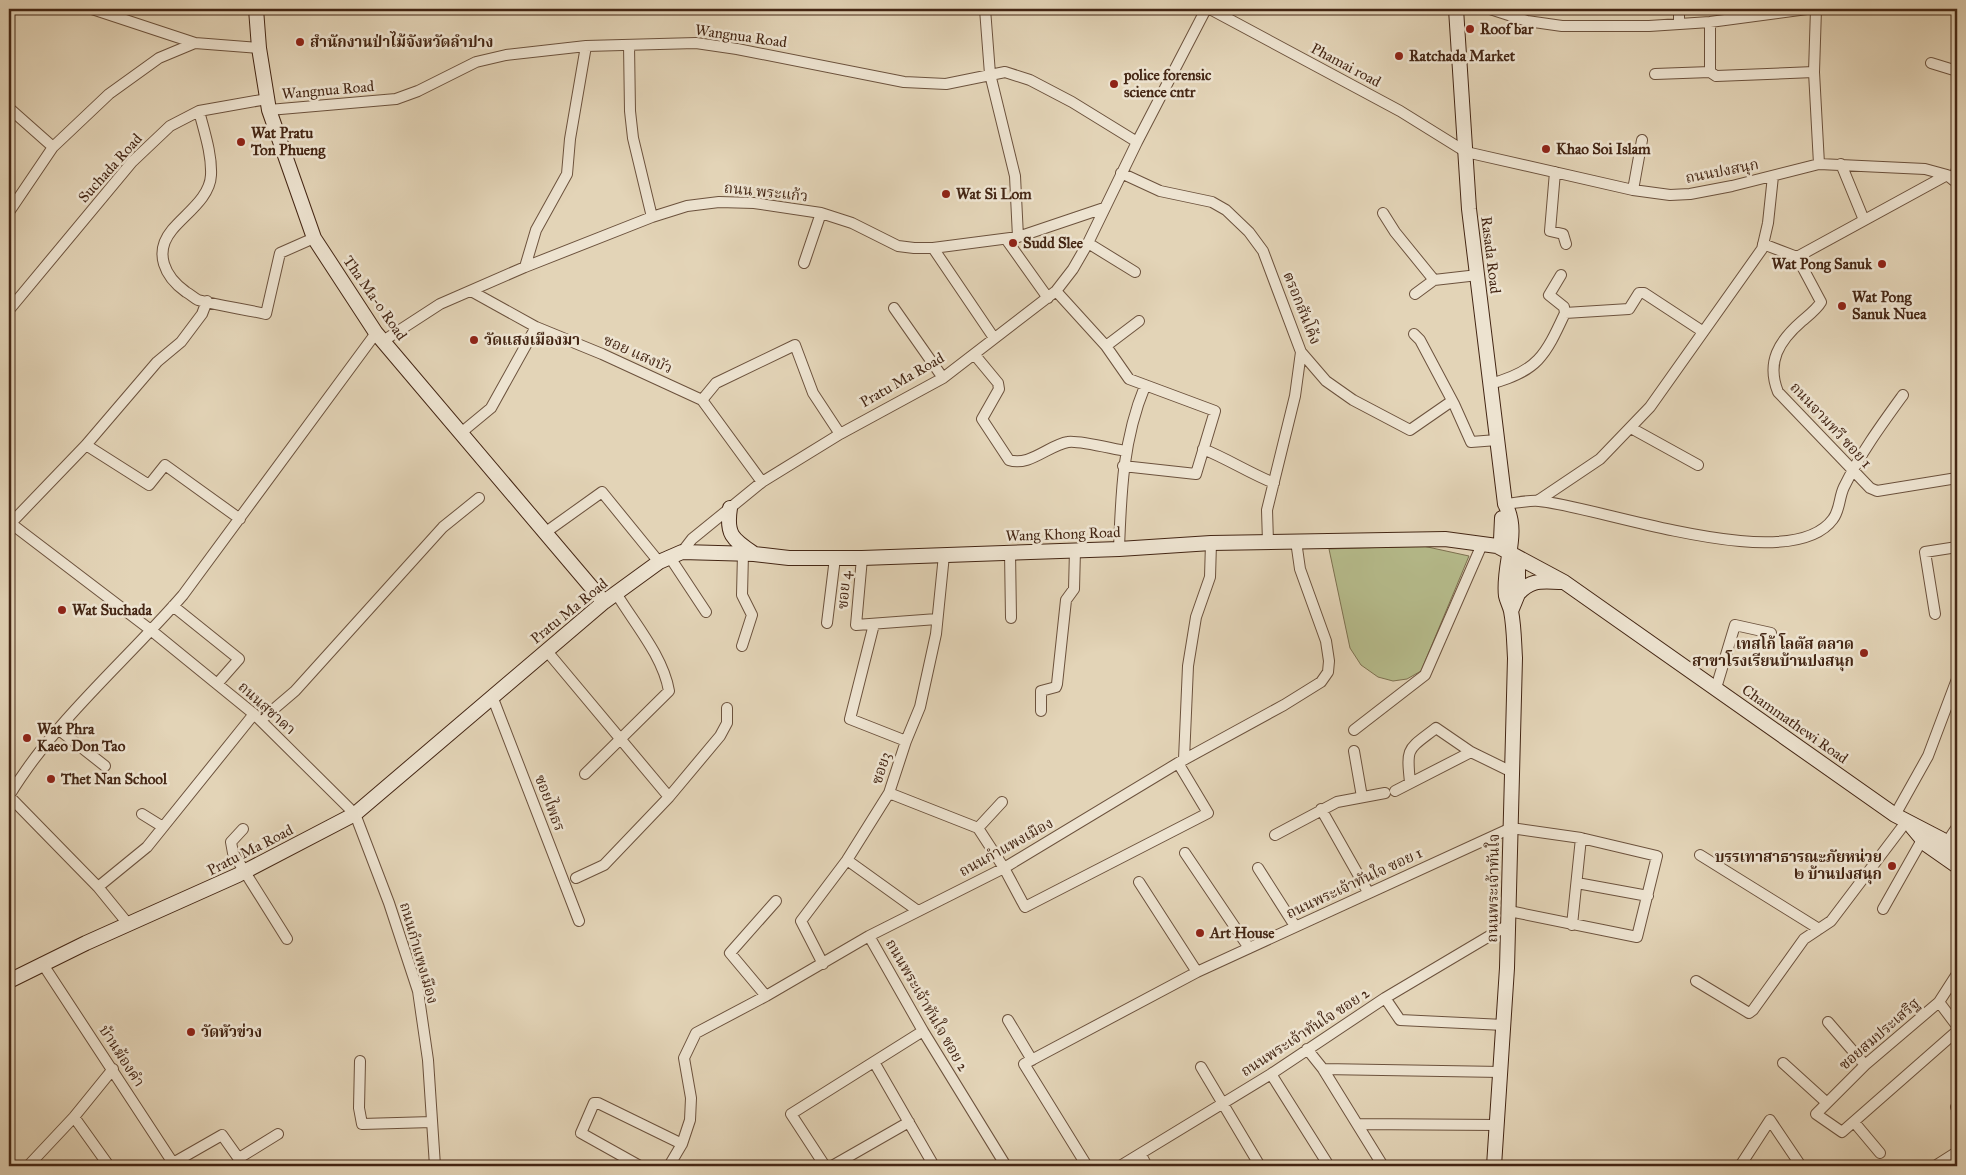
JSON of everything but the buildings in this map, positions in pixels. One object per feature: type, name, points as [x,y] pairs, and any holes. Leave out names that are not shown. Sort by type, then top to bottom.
[{"type":"main road","name":"Rasada Road","points":[[1456,9],[1469,209],[1505,504],[1510,512],[1511,552]]},
{"type":"main road","name":"Tha Ma-o Road","points":[[260,10],[259,48],[268,105],[314,238],[379,337],[462,432],[604,602]]},
{"type":"main road","points":[[730,508],[727,525],[730,534],[748,553]]},
{"type":"main road","name":"Wang Khong Road","points":[[1445,539],[1496,554],[1511,552]]},
{"type":"main road","name":"Wang Khong Road","points":[[670,557],[748,553],[789,558],[862,558],[1119,549],[1211,543],[1445,539],[1497,546],[1511,552]]},
{"type":"main road","name":"Chammathewi Road","points":[[1511,552],[1564,582],[1716,688],[1903,820],[1957,866]]},
{"type":"main road","name":"ถนนพระเจ้าทันใจ","points":[[1511,552],[1518,568],[1518,594],[1511,611]]},
{"type":"main road","name":"ถนนพระเจ้าทันใจ","points":[[1494,1166],[1509,918],[1515,658],[1511,611],[1506,596],[1507,563],[1511,552]]},
{"type":"main road","name":"Pratu Ma Road","points":[[9,981],[42,963],[243,872],[355,814],[604,602],[670,557]]},
{"type":"main road","points":[[1518,594],[1526,584],[1534,582],[1564,582]]},
{"type":"main road","name":"Chammathewi Road","points":[[1928,840],[1952,846]]},
{"type":"street","points":[[92,9],[195,43],[259,48]]},
{"type":"street","points":[[985,9],[990,74],[1015,176],[1018,237]]},
{"type":"street","name":"Pratu Ma Road","points":[[670,557],[762,482],[840,434],[942,378],[1052,295],[1073,269],[1088,243],[1121,173],[1208,9]]},
{"type":"street","name":"Phamai road","points":[[1208,9],[1400,111],[1466,152]]},
{"type":"street","points":[[1490,9],[1526,21],[1562,26],[1710,22],[1807,9]]},
{"type":"street","points":[[1679,9],[1679,24]]},
{"type":"street","points":[[1816,9],[1814,72],[1819,164]]},
{"type":"street","points":[[1710,22],[1710,72]]},
{"type":"street","points":[[9,212],[53,147],[109,94],[159,58],[195,43]]},
{"type":"street","name":"Wangnua Road","points":[[268,105],[396,99],[418,91],[476,62],[506,55],[586,46],[696,43],[737,49],[904,82],[946,84],[1005,72],[1030,80],[1072,102],[1137,142]]},
{"type":"street","points":[[629,45],[630,111],[633,138],[652,217]]},
{"type":"street","points":[[525,267],[536,230],[567,174],[570,139],[586,46]]},
{"type":"street","points":[[1931,63],[1957,71]]},
{"type":"street","points":[[1655,74],[1710,72],[1716,76],[1814,72]]},
{"type":"street","name":"Suchada Road","points":[[9,310],[132,162],[170,126],[199,111],[268,105]]},
{"type":"street","points":[[9,108],[53,147]]},
{"type":"street","points":[[199,111],[209,151],[211,176],[208,188],[191,212],[171,231],[165,242],[162,256],[165,270],[176,284],[197,299],[266,314],[280,253],[314,238]]},
{"type":"street","points":[[1633,190],[1642,140]]},
{"type":"street","name":"ถนนปงสนุก","points":[[1466,152],[1633,190],[1670,195],[1690,194],[1819,164],[1925,169],[1952,179]]},
{"type":"street","points":[[1841,164],[1864,220]]},
{"type":"street","points":[[1763,244],[1797,257],[1864,220],[1952,179],[1957,169]]},
{"type":"street","points":[[1555,172],[1550,230],[1563,234],[1566,244]]},
{"type":"street","name":"ตรอกสันโค้ง","points":[[1121,173],[1160,191],[1212,202],[1226,210],[1248,232],[1263,251],[1301,352],[1326,382],[1353,400],[1410,430],[1449,403],[1454,404]]},
{"type":"street","points":[[1539,500],[1600,459],[1650,407],[1702,331],[1748,271],[1763,244],[1768,223],[1773,176]]},
{"type":"street","name":"ถนน พระแก้ว","points":[[379,337],[440,304],[525,267],[652,217],[688,206],[719,202],[754,203],[821,213],[852,223],[898,246],[933,248],[1018,237],[1104,208]]},
{"type":"street","points":[[804,263],[821,213]]},
{"type":"street","points":[[1383,213],[1395,232],[1434,280]]},
{"type":"street","points":[[1006,239],[1052,295],[1106,346],[1129,380],[1215,412],[1196,474],[1123,466]]},
{"type":"street","points":[[1088,243],[1135,272]]},
{"type":"street","points":[[933,248],[994,338]]},
{"type":"street","name":"ถนนจามทวี ซอย 1","points":[[1797,257],[1821,302],[1782,343],[1773,361],[1772,375],[1778,392],[1870,488],[1877,490],[1957,478]]},
{"type":"street","points":[[1490,384],[1516,377],[1536,363],[1553,340],[1565,313],[1564,307],[1548,295],[1561,274]]},
{"type":"street","points":[[1415,294],[1434,280],[1478,275]]},
{"type":"street","name":"ซอย แสงบัว","points":[[471,291],[536,327],[602,354],[702,400],[762,482]]},
{"type":"street","points":[[1565,313],[1629,309],[1639,293],[1644,293],[1702,331]]},
{"type":"street","points":[[10,523],[86,445],[157,362],[181,342],[202,314],[207,301]]},
{"type":"street","points":[[894,308],[942,378]]},
{"type":"street","points":[[1106,346],[1138,321]]},
{"type":"street","points":[[462,432],[491,408],[536,327]]},
{"type":"street","points":[[1414,334],[1420,340],[1454,404],[1471,442],[1497,440]]},
{"type":"street","points":[[129,925],[98,888],[9,796],[20,778],[58,728],[152,631],[173,606],[379,337]]},
{"type":"street","points":[[702,400],[716,382],[795,345],[813,393],[840,434]]},
{"type":"street","points":[[1268,542],[1267,510],[1295,396],[1301,352]]},
{"type":"street","points":[[974,354],[998,384],[999,389],[982,419],[1009,460],[1013,462],[1038,456],[1068,441],[1126,450]]},
{"type":"street","points":[[1119,549],[1123,466],[1131,423],[1145,386]]},
{"type":"street","points":[[1505,504],[1539,500],[1695,535],[1747,541],[1782,542],[1806,538],[1833,520],[1843,489],[1873,437],[1903,395]]},
{"type":"street","points":[[1631,428],[1698,465]]},
{"type":"street","points":[[86,445],[149,485],[165,465],[240,520]]},
{"type":"street","points":[[1203,449],[1238,464],[1248,473],[1274,483]]},
{"type":"street","points":[[546,532],[602,492],[670,557],[706,612]]},
{"type":"street","points":[[98,888],[147,848],[258,717],[301,684],[443,527],[479,498]]},
{"type":"street","name":"ถนนสุชาดา","points":[[10,523],[152,631],[258,717],[355,814]]},
{"type":"street","name":"ถนนกำแพงเมือง","points":[[669,1166],[682,1144],[690,1120],[690,1098],[684,1058],[688,1046],[696,1033],[766,996],[869,936],[1004,868],[1181,761],[1284,705],[1321,682],[1328,672],[1329,661],[1326,641],[1300,569],[1296,541]]},
{"type":"street","points":[[890,793],[978,828],[1004,868],[1025,907],[1208,813],[1181,761],[1188,666],[1196,616],[1210,577],[1211,543]]},
{"type":"street","points":[[1935,614],[1925,552],[1957,547]]},
{"type":"street","points":[[1354,730],[1425,675],[1480,549]]},
{"type":"street","points":[[1042,711],[1041,692],[1056,687],[1057,684],[1066,600],[1074,590],[1075,550]]},
{"type":"street","points":[[1010,552],[1011,618]]},
{"type":"street","points":[[742,646],[752,615],[742,595],[748,553]]},
{"type":"street","name":"ซอย3","points":[[823,964],[801,921],[847,860],[890,793],[906,741],[920,707],[937,618],[944,554]]},
{"type":"street","points":[[827,623],[835,558]]},
{"type":"street","name":"ซอย 4","points":[[862,558],[856,625],[874,624]]},
{"type":"street","points":[[585,774],[669,691],[653,652],[616,594]]},
{"type":"street","points":[[173,606],[239,659],[217,684]]},
{"type":"street","points":[[906,741],[850,719],[874,624],[937,618]]},
{"type":"street","points":[[1716,688],[1735,625],[1770,633]]},
{"type":"street","points":[[546,650],[668,797]]},
{"type":"street","points":[[1696,981],[1749,1013],[1804,939],[1831,921],[1903,820],[1957,679]]},
{"type":"street","name":"ซอยไพธร","points":[[492,696],[580,921]]},
{"type":"street","points":[[576,878],[604,865],[668,797],[720,736],[727,723],[727,708]]},
{"type":"street","points":[[58,728],[105,766]]},
{"type":"street","points":[[1410,782],[1408,757],[1412,747],[1436,728],[1471,752],[1512,772]]},
{"type":"street","points":[[1354,751],[1362,797]]},
{"type":"street","points":[[1275,835],[1321,808],[1336,802],[1390,792],[1471,752]]},
{"type":"street","points":[[978,828],[1002,802]]},
{"type":"street","points":[[1321,808],[1368,892]]},
{"type":"street","points":[[142,814],[163,827]]},
{"type":"street","name":"ถนนกำแพงเมือง","points":[[355,814],[389,902],[418,991],[428,1060],[435,1166]]},
{"type":"street","points":[[1952,846],[1957,827]]},
{"type":"street","points":[[1509,918],[1572,925],[1637,936],[1657,856],[1581,838],[1511,828]]},
{"type":"street","name":"ถนนพระเจ้าทันใจ ซอย 1","points":[[1028,1062],[1197,972],[1511,828]]},
{"type":"street","points":[[243,829],[236,834],[231,844],[243,872],[287,939]]},
{"type":"street","points":[[1572,925],[1581,838]]},
{"type":"street","points":[[1883,909],[1928,840]]},
{"type":"street","points":[[1185,853],[1249,948]]},
{"type":"street","points":[[1700,855],[1819,929]]},
{"type":"street","points":[[847,860],[918,912]]},
{"type":"street","points":[[1258,868],[1295,926]]},
{"type":"street","points":[[1139,882],[1197,972]]},
{"type":"street","points":[[1577,883],[1648,896]]},
{"type":"street","points":[[766,996],[730,953],[776,901]]},
{"type":"street","name":"ถนนพระเจ้าทันใจ ซอย 2","points":[[1120,1166],[1141,1155],[1271,1074],[1509,918]]},
{"type":"street","name":"ถนนพระเจ้าทันใจ ซอย 2","points":[[869,936],[923,1031],[1006,1166]]},
{"type":"street","name":"บ้านฆ้องคำ","points":[[42,963],[113,1068],[174,1165]]},
{"type":"street","name":"ซอยสมประเสริฐ","points":[[1854,1122],[1842,1132],[1816,1114],[1865,1065],[1939,1002],[1957,974]]},
{"type":"street","points":[[1385,998],[1400,1020],[1504,1025]]},
{"type":"street","points":[[1939,1002],[1957,1026]]},
{"type":"street","points":[[1008,1020],[1028,1062],[1087,1166]]},
{"type":"street","points":[[1828,1022],[1865,1065]]},
{"type":"street","points":[[825,1166],[791,1114],[923,1031]]},
{"type":"street","points":[[1880,1153],[1854,1122],[1957,1031]]},
{"type":"street","points":[[1307,1049],[1323,1069],[1383,1166]]},
{"type":"street","points":[[360,1061],[362,1124],[432,1122]]},
{"type":"street","points":[[874,1062],[934,1166]]},
{"type":"street","points":[[1783,1063],[1826,1102]]},
{"type":"street","points":[[34,1164],[113,1068]]},
{"type":"street","points":[[1201,1068],[1260,1166]]},
{"type":"street","points":[[1323,1069],[1500,1072]]},
{"type":"street","points":[[1271,1074],[1330,1166]]},
{"type":"street","points":[[640,1166],[581,1133],[594,1103],[598,1103],[682,1144]]},
{"type":"street","points":[[74,1117],[108,1166]]},
{"type":"street","points":[[1740,1166],[1770,1120],[1801,1166]]},
{"type":"street","points":[[832,1166],[909,1122]]},
{"type":"street","points":[[1357,1124],[1497,1126]]},
{"type":"street","points":[[174,1165],[220,1135],[225,1138],[241,1162],[278,1134]]},
{"type":"street","points":[[1935,1166],[1957,1152]]},
{"type":"street","points":[[1141,1155],[1147,1166]]},
{"type":"green space","points":[[1423,546],[1469,556],[1421,671],[1407,679],[1393,681],[1378,677],[1361,665],[1350,648],[1329,549]]},
{"type":"place","name":"Roof bar","points":[[1470,29]]},
{"type":"place","name":"สำนักงานป่าไม้จังหวัดลำปาง","points":[[300,42]]},
{"type":"place","name":"Ratchada Market","points":[[1399,56]]},
{"type":"place","name":"police forensic science cntr","points":[[1114,84]]},
{"type":"place","name":"Wat Pratu Ton Phueng","points":[[241,142]]},
{"type":"place","name":"Khao Soi Islam","points":[[1546,149]]},
{"type":"place","name":"Wat Si Lom","points":[[946,194]]},
{"type":"place","name":"Sudd Slee","points":[[1013,243]]},
{"type":"place","name":"Wat Pong Sanuk","points":[[1882,264]]},
{"type":"place","name":"Wat Pong Sanuk Nuea","points":[[1842,306]]},
{"type":"place","name":"วัดแสงเมืองมา","points":[[474,340]]},
{"type":"place","name":"Wat Suchada","points":[[62,610]]},
{"type":"place","name":"เทสโก้ โลตัส ตลาด สาขาโรงเรียนบ้านปงสนุก","points":[[1864,653]]},
{"type":"place","name":"Wat Phra Kaeo Don Tao","points":[[27,738]]},
{"type":"place","name":"Thet Nan School","points":[[51,779]]},
{"type":"place","name":"บรรเทาสาธารณะภัยหน่วย ๒ บ้านปงสนุก","points":[[1892,866]]},
{"type":"place","name":"Art House","points":[[1200,933]]},
{"type":"place","name":"วัดหัวข่วง","points":[[191,1032]]}]
